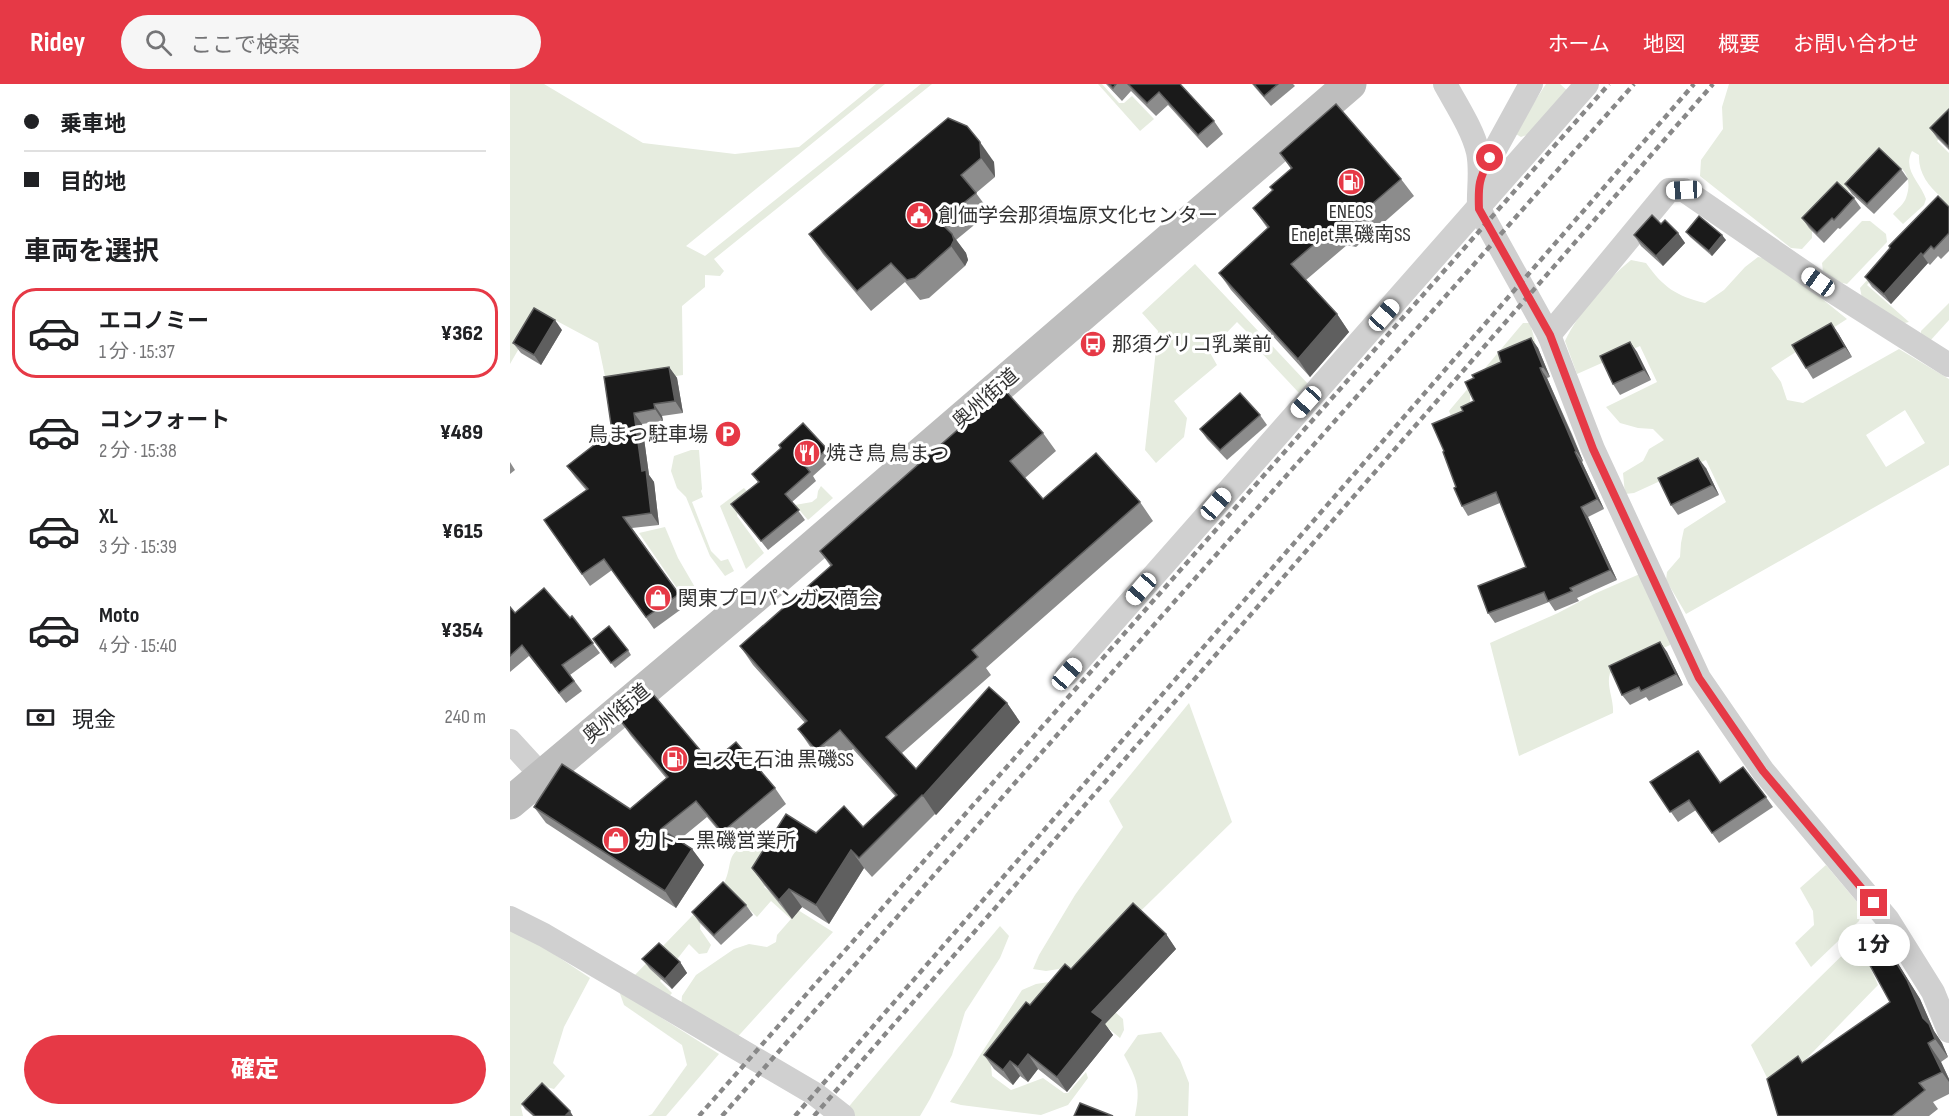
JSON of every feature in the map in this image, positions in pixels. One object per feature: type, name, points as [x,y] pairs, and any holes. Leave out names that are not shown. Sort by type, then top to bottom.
[{"type":"main road","name":"奥州街道","points":[[510,803],[751,600],[1350,84]]},
{"type":"street","points":[[1444,84],[1474,140],[1478,154],[1479,209],[1550,335],[1593,449],[1699,678],[1763,771],[1888,920],[1933,992],[1949,1031]]},
{"type":"street","points":[[1480,177],[1531,84]]},
{"type":"street","points":[[1067,674],[1587,84]]},
{"type":"street","points":[[1550,335],[1669,190],[1684,190],[1818,282],[1949,365]]},
{"type":"street","points":[[510,741],[542,776]]},
{"type":"street","points":[[510,918],[544,935],[815,1094],[843,1116]]},
{"type":"shaded area","points":[[510,84],[544,84],[643,143],[735,154],[799,147],[876,84],[885,84],[686,246],[705,256],[921,84],[932,84],[714,259],[724,271],[720,276],[705,275],[705,287],[682,306],[683,375],[607,386],[598,343],[540,312],[510,364]]},
{"type":"shaded area","points":[[1098,84],[1102,84],[1119,103],[1124,103],[1132,96],[1154,119],[1140,131]]},
{"type":"shaded area","points":[[1546,84],[1560,84],[1571,94],[1538,131],[1521,137],[1514,133]]},
{"type":"shaded area","points":[[1729,84],[1949,84],[1949,129],[1937,141],[1949,153],[1949,207],[1943,203],[1867,285],[1909,322],[1900,324],[1862,298],[1860,288],[1941,197],[1925,178],[1920,167],[1919,155],[1912,151],[1909,164],[1926,199],[1924,205],[1903,224],[1893,214],[1906,198],[1907,177],[1900,167],[1880,160],[1812,227],[1812,238],[1802,249],[1791,248],[1700,176],[1701,160],[1723,129],[1722,107]]},
{"type":"shaded area","points":[[1862,221],[1870,221],[1886,234],[1887,242],[1847,284],[1838,282],[1823,271],[1822,263]]},
{"type":"shaded area","points":[[1758,257],[1774,260],[1847,319],[1771,368],[1781,382],[1787,400],[1803,403],[1899,349],[1949,379],[1949,465],[1686,614],[1666,580],[1667,572],[1680,557],[1684,529],[1726,502],[1706,460],[1634,493],[1625,494],[1623,473],[1643,461],[1649,449],[1664,440],[1653,429],[1620,423],[1606,407],[1657,382],[1640,346],[1577,374],[1565,341],[1594,297],[1631,260],[1646,263],[1664,284],[1678,294],[1705,303],[1724,290],[1745,267]],"holes":[[[1905,410],[1925,443],[1886,467],[1866,435]]]},
{"type":"shaded area","points":[[1195,264],[1309,385],[1300,394],[1256,347],[1251,336],[1237,322],[1209,351],[1217,365],[1174,401],[1187,418],[1184,437],[1156,463],[1145,450],[1158,331],[1142,313]]},
{"type":"shaded area","points":[[1949,303],[1949,320],[1929,342],[1921,336],[1921,331]]},
{"type":"shaded area","points":[[1523,323],[1530,323],[1536,345],[1503,359],[1470,396],[1470,404],[1454,423],[1449,411]]},
{"type":"shaded area","points":[[691,450],[699,450],[703,497],[692,502],[711,551],[721,561],[728,559],[734,571],[725,576],[710,556],[686,497],[677,488],[671,471],[674,456]]},
{"type":"shaded area","points":[[821,486],[833,498],[808,520],[795,505],[812,502],[817,498]]},
{"type":"shaded area","points":[[744,488],[753,498],[738,511],[737,516],[764,553],[746,569],[720,506]]},
{"type":"shaded area","points":[[665,527],[678,558],[700,596],[700,604],[692,610],[639,533]]},
{"type":"shaded area","points":[[1642,573],[1672,638],[1670,645],[1610,673],[1613,713],[1519,756],[1490,643]]},
{"type":"shaded area","points":[[1189,703],[1232,822],[1118,933],[1091,964],[1046,971],[1033,969],[1075,895],[1123,827],[1109,801]]},
{"type":"shaded area","points":[[745,844],[758,849],[774,868],[764,887],[833,932],[732,1043],[681,1008],[682,996],[696,975],[734,949],[749,944],[767,947],[776,942],[777,935],[791,919],[771,901],[757,917],[731,891],[701,917],[700,929],[711,945],[707,953],[699,954],[689,944],[660,981],[672,993],[667,999],[632,978],[724,883],[732,857]]},
{"type":"shaded area","points":[[1826,865],[1863,909],[1859,921],[1811,967],[1795,943],[1814,925],[1813,911],[1800,888]]},
{"type":"shaded area","points":[[1874,924],[1893,949],[1871,969],[1878,985],[1774,1092],[1751,1045]]},
{"type":"shaded area","points":[[510,925],[590,978],[564,1027],[553,1063],[565,1076],[554,1089],[543,1086],[521,1107],[523,1116],[510,1116]]},
{"type":"shaded area","points":[[1000,926],[1009,936],[1000,958],[965,1012],[952,1055],[920,1116],[841,1116]]},
{"type":"shaded area","points":[[1076,978],[1123,1019],[1124,1030],[1120,1038],[1084,1008],[991,1065],[992,1076],[1011,1090],[1043,1078],[1064,1093],[1068,1093],[1086,1072],[1088,1078],[1068,1105],[1041,1115],[950,1102],[1022,990],[1036,984]]},
{"type":"shaded area","points":[[619,991],[719,1054],[666,1116],[648,1116],[652,1114],[687,1065],[682,1045],[624,1005]]},
{"type":"shaded area","points":[[1161,1032],[1180,1060],[1189,1083],[1188,1116],[1135,1116],[1138,1098],[1137,1084],[1124,1055],[1138,1035]]},
{"type":"building","points":[[1128,84],[1180,84],[1214,121],[1198,135],[1159,92],[1147,103]]},
{"type":"building","points":[[1254,84],[1278,84],[1264,96]]},
{"type":"building","points":[[1336,104],[1401,179],[1343,229],[1334,227],[1291,264],[1337,314],[1298,359],[1219,273],[1269,227],[1253,208],[1273,190],[1270,187],[1292,168],[1280,153]]},
{"type":"building","points":[[1949,109],[1949,147],[1930,128]]},
{"type":"building","points":[[948,118],[967,126],[980,142],[981,158],[961,175],[976,193],[940,222],[952,234],[954,240],[951,246],[915,278],[907,280],[891,263],[857,291],[809,234]]},
{"type":"building","points":[[1879,148],[1901,169],[1867,204],[1845,184]]},
{"type":"building","points":[[1837,182],[1854,198],[1834,220],[1832,218],[1817,233],[1802,218]]},
{"type":"building","points":[[1938,196],[1949,207],[1949,233],[1934,249],[1931,246],[1923,255],[1921,253],[1884,294],[1865,277],[1890,248],[1889,246]]},
{"type":"building","points":[[1652,215],[1661,224],[1665,220],[1678,233],[1656,256],[1634,235]]},
{"type":"building","points":[[1699,216],[1722,235],[1709,251],[1686,232]]},
{"type":"building","points":[[534,308],[555,320],[534,355],[513,343]]},
{"type":"building","points":[[1831,323],[1845,347],[1806,368],[1792,345]]},
{"type":"building","points":[[1531,338],[1543,367],[1540,368],[1597,499],[1581,507],[1610,570],[1548,601],[1544,592],[1488,613],[1478,586],[1526,567],[1496,492],[1462,506],[1454,488],[1456,487],[1444,451],[1432,424],[1463,411],[1461,407],[1474,401],[1465,382],[1474,378],[1472,375],[1501,362],[1498,352]]},
{"type":"building","points":[[1630,342],[1644,370],[1613,384],[1600,356]]},
{"type":"building","points":[[669,367],[675,401],[654,404],[655,409],[634,413],[642,471],[646,470],[651,513],[623,517],[679,594],[646,617],[604,559],[582,574],[544,520],[588,489],[567,466],[612,431],[604,377]]},
{"type":"building","points":[[1004,389],[1043,433],[1010,461],[1043,499],[1096,453],[1140,502],[972,650],[978,657],[886,737],[916,769],[989,687],[1007,703],[923,796],[859,858],[851,850],[816,905],[789,889],[779,900],[752,868],[786,814],[816,833],[844,806],[863,827],[897,795],[840,730],[816,750],[798,729],[807,721],[740,646],[832,565],[820,551]]},
{"type":"building","points":[[1240,393],[1260,415],[1220,450],[1200,429]]},
{"type":"building","points":[[803,423],[827,449],[806,467],[810,472],[785,494],[799,510],[761,541],[731,504],[759,482],[752,474],[781,448],[779,445]]},
{"type":"building","points":[[1698,458],[1712,485],[1671,505],[1658,478]]},
{"type":"building","points":[[544,588],[570,618],[572,616],[593,643],[562,665],[574,681],[559,693],[522,645],[510,656],[510,607],[515,613]]},
{"type":"building","points":[[609,626],[628,650],[611,663],[593,639]]},
{"type":"building","points":[[1660,642],[1676,674],[1641,691],[1639,687],[1622,695],[1609,666]]},
{"type":"building","points":[[652,693],[711,763],[736,742],[775,788],[722,832],[696,801],[661,829],[692,849],[665,891],[534,807],[562,764],[630,809],[668,777],[619,719]]},
{"type":"building","points":[[1698,751],[1720,783],[1743,767],[1766,797],[1712,833],[1689,800],[1670,812],[1650,782]]},
{"type":"building","points":[[723,882],[746,905],[714,935],[692,912]]},
{"type":"building","points":[[1133,903],[1166,934],[1092,1012],[1103,1020],[1057,1077],[1028,1054],[1018,1067],[1010,1061],[1003,1070],[984,1055],[1026,1002],[1030,1005],[1065,964],[1071,969]]},
{"type":"building","points":[[1881,938],[1907,980],[1923,1018],[1929,1024],[1935,1039],[1928,1043],[1942,1072],[1919,1083],[1925,1090],[1892,1116],[1778,1116],[1767,1079],[1798,1056],[1802,1063],[1890,1002],[1861,949]]},
{"type":"building","points":[[659,943],[680,962],[665,979],[642,959]]},
{"type":"building","points":[[542,1083],[570,1111],[565,1116],[535,1116],[522,1104]]},
{"type":"building","points":[[1080,1103],[1113,1116],[1074,1116]]},
{"type":"railway","points":[[699,1116],[1609,84]]},
{"type":"railway","points":[[722,1116],[1634,84]]},
{"type":"railway","points":[[795,1116],[1694,84]]},
{"type":"railway","points":[[814,1116],[1713,84]]},
{"type":"place","name":"ENEOS EneJet黒磯南SS","points":[[1351,182]]},
{"type":"place","name":"創価学会那須塩原文化センター","points":[[919,215]]},
{"type":"place","name":"那須グリコ乳業前","points":[[1093,344]]},
{"type":"place","name":"鳥まつ駐車場","points":[[728,434]]},
{"type":"place","name":"焼き鳥 鳥まつ","points":[[807,453]]},
{"type":"place","name":"関東プロパンガス商会","points":[[658,598]]},
{"type":"place","name":"コスモ石油 黒磯SS","points":[[675,759]]},
{"type":"place","name":"カトー黒磯営業所","points":[[616,840]]},
{"type":"route","points":[[1490,158],[1480,177],[1479,209],[1550,335],[1593,449],[1699,678],[1763,771],[1874,903]]}]
